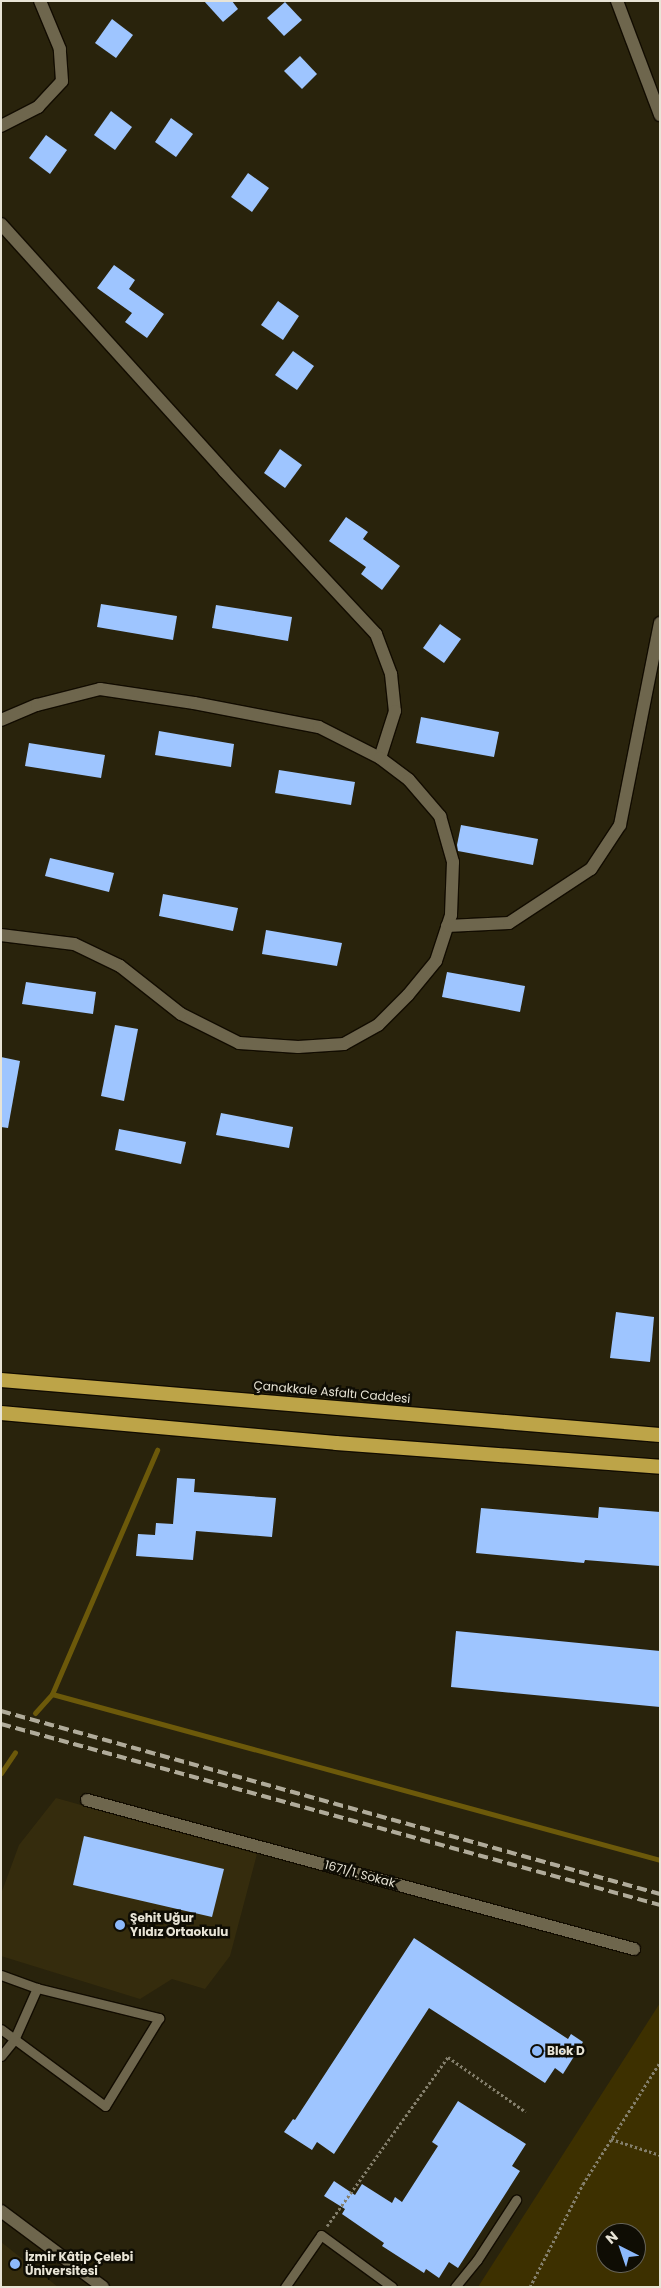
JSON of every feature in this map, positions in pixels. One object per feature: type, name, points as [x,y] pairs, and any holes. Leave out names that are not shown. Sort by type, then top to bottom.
[{"type":"highway","name":"Çanakkale Asfaltı Caddesi","points":[[1,1380],[660,1435]]},
{"type":"highway","points":[[1,1413],[336,1443],[660,1467]]},
{"type":"street","points":[[1,126],[38,107],[62,82],[60,49],[40,1]]},
{"type":"street","points":[[616,1],[660,115]]},
{"type":"street","points":[[1,224],[218,464],[376,634],[391,674],[395,711],[380,758]]},
{"type":"street","points":[[447,926],[508,923],[591,869],[620,825],[660,623]]},
{"type":"street","points":[[1,720],[37,705],[100,689],[194,703],[319,727],[380,758],[409,780],[440,816],[453,862],[451,914],[436,961],[378,1025],[344,1044],[298,1047],[239,1043],[181,1014],[120,966],[74,944],[1,935]]},
{"type":"street","name":"1671/1. Sokak","points":[[87,1800],[634,1949]]},
{"type":"street","points":[[1,2211],[102,2287]]},
{"type":"lane","points":[[1,1975],[37,1988],[159,2018],[105,2106],[1,2029]]},
{"type":"lane","points":[[1,2056],[14,2040],[37,1988]]},
{"type":"lane","points":[[455,2287],[477,2260],[516,2200]]},
{"type":"lane","points":[[285,2287],[321,2235],[392,2287]]},
{"type":"path","points":[[321,2235],[448,2056],[526,2112]]},
{"type":"path","points":[[530,2287],[583,2184],[660,2062]]},
{"type":"path","points":[[611,2139],[660,2155]]},
{"type":"shaded area","name":"Şehit Uğur Yıldız Ortaokulu","points":[[56,1798],[257,1854],[230,1956],[205,1989],[172,1979],[140,1999],[1,1956],[1,1894],[19,1845]]},
{"type":"shaded area","points":[[660,2003],[660,2287],[478,2287]]},
{"type":"shaded area","name":"İzmir Kâtip Çelebi Üniversitesi","points":[[1,2242],[58,2287],[1,2287]]},
{"type":"building","points":[[204,1],[232,1],[238,9],[223,22]]},
{"type":"building","points":[[285,2],[302,20],[284,36],[267,18]]},
{"type":"building","points":[[112,19],[133,35],[116,58],[95,43]]},
{"type":"building","points":[[300,56],[317,74],[302,89],[284,71]]},
{"type":"building","points":[[111,111],[132,127],[115,150],[94,135]]},
{"type":"building","points":[[171,118],[193,134],[176,157],[155,142]]},
{"type":"building","points":[[46,135],[67,150],[50,174],[29,158]]},
{"type":"building","points":[[248,173],[269,188],[252,212],[231,197]]},
{"type":"building","points":[[114,265],[135,280],[129,289],[164,314],[147,338],[125,322],[132,313],[97,288]]},
{"type":"building","points":[[278,301],[299,316],[283,340],[261,325]]},
{"type":"building","points":[[293,351],[314,366],[297,390],[275,375]]},
{"type":"building","points":[[280,449],[302,465],[285,488],[264,473]]},
{"type":"building","points":[[346,517],[368,532],[363,539],[400,566],[382,590],[361,574],[366,567],[329,541]]},
{"type":"building","points":[[101,604],[177,616],[173,640],[97,627]]},
{"type":"building","points":[[216,605],[292,617],[288,641],[212,628]]},
{"type":"building","points":[[440,624],[461,639],[444,663],[423,648]]},
{"type":"building","points":[[421,717],[499,732],[494,757],[416,743]]},
{"type":"building","points":[[159,731],[234,744],[231,767],[155,755]]},
{"type":"building","points":[[29,743],[105,755],[101,778],[25,766]]},
{"type":"building","points":[[279,770],[355,782],[351,805],[275,793]]},
{"type":"building","points":[[461,825],[538,839],[533,865],[458,851],[457,845]]},
{"type":"building","points":[[50,858],[114,873],[109,892],[45,876]]},
{"type":"building","points":[[163,894],[238,908],[233,931],[159,916]]},
{"type":"building","points":[[266,930],[342,943],[337,966],[262,954]]},
{"type":"building","points":[[447,972],[525,986],[520,1012],[442,997]]},
{"type":"building","points":[[26,982],[96,992],[93,1014],[22,1004]]},
{"type":"building","points":[[115,1025],[138,1029],[124,1101],[101,1096]]},
{"type":"building","points":[[1,1057],[20,1061],[8,1128],[1,1127]]},
{"type":"building","points":[[221,1113],[293,1127],[289,1148],[216,1135]]},
{"type":"building","points":[[119,1129],[186,1142],[181,1164],[115,1150]]},
{"type":"building","points":[[616,1312],[654,1317],[650,1362],[610,1358]]},
{"type":"building","points":[[177,1478],[195,1479],[194,1492],[276,1498],[272,1537],[196,1531],[193,1560],[136,1556],[138,1534],[155,1535],[156,1523],[173,1524]]},
{"type":"building","points":[[599,1507],[660,1512],[660,1566],[585,1560],[584,1563],[476,1553],[481,1508],[598,1518]]},
{"type":"building","points":[[456,1631],[660,1651],[660,1707],[451,1687]]},
{"type":"building","points":[[84,1836],[224,1869],[212,1917],[73,1885]]},
{"type":"building","name":"Blok D","points":[[414,1938],[568,2039],[571,2034],[583,2042],[563,2074],[555,2068],[545,2083],[429,2008],[334,2154],[317,2142],[312,2150],[284,2132],[293,2119],[295,2120]]},
{"type":"building","points":[[458,2101],[526,2144],[512,2166],[520,2171],[458,2268],[449,2262],[439,2278],[426,2269],[424,2273],[382,2246],[384,2243],[342,2214],[345,2209],[324,2196],[334,2181],[355,2195],[362,2184],[392,2203],[395,2197],[402,2202],[438,2146],[432,2142]]},
{"type":"waterway","points":[[52,1694],[157,1450]]},
{"type":"waterway","points":[[35,1713],[52,1694],[660,1860]]},
{"type":"waterway","points":[[1,1773],[15,1752]]},
{"type":"railway","points":[[1,1711],[660,1894]]},
{"type":"railway","points":[[1,1724],[660,1905]]},
{"type":"place","name":"Şehit Uğur Yıldız Ortaokulu","points":[[120,1925]]},
{"type":"place","name":"Blok D","points":[[537,2051]]},
{"type":"place","name":"İzmir Kâtip Çelebi Üniversitesi","points":[[15,2264]]}]
